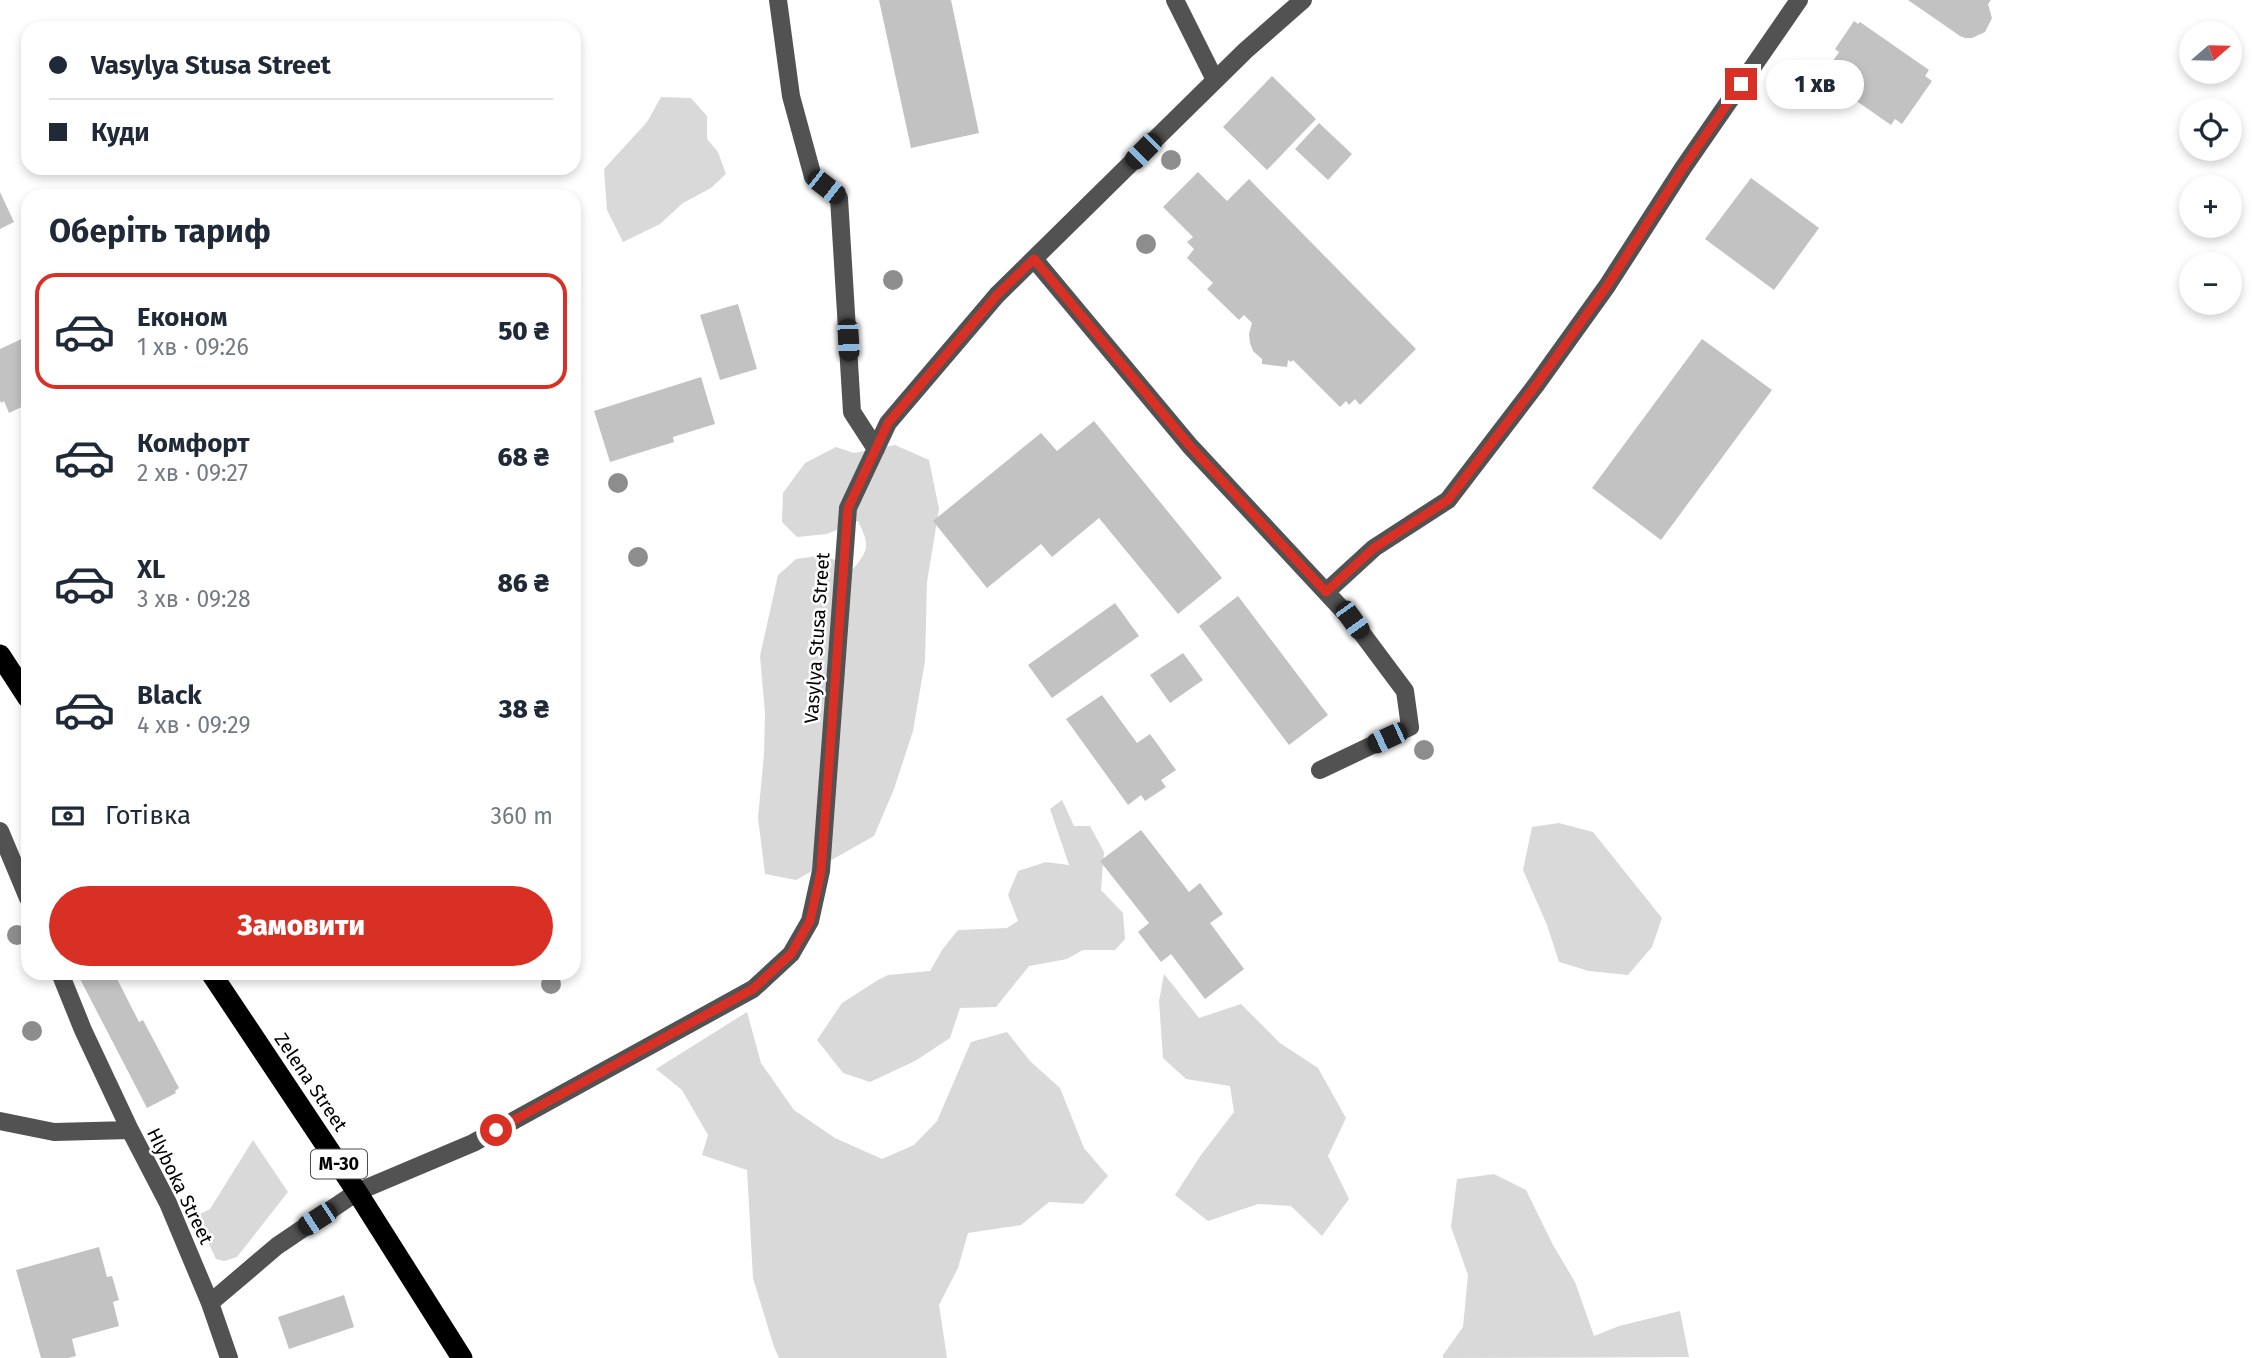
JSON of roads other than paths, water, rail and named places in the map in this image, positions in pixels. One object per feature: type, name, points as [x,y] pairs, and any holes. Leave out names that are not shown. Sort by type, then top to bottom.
[{"type":"highway","points":[[0,655],[21,687]]},
{"type":"highway","name":"Zelena Street","points":[[216,980],[357,1192],[462,1358]]},
{"type":"street","points":[[778,0],[791,96],[813,177],[839,198],[852,412],[876,449]]},
{"type":"street","points":[[1175,0],[1215,79]]},
{"type":"street","name":"Vasylya Stusa Street","points":[[211,1303],[277,1246],[357,1192],[473,1143],[753,989],[791,954],[810,921],[821,871],[848,508],[888,423],[997,295],[1215,79],[1303,0]]},
{"type":"street","points":[[1326,592],[1374,548],[1448,500],[1607,286],[1683,168],[1799,0]]},
{"type":"street","points":[[1034,259],[1190,446],[1352,620],[1405,691],[1410,727],[1320,770]]},
{"type":"street","points":[[0,831],[21,881]]},
{"type":"street","points":[[63,980],[130,1130]]},
{"type":"street","name":"Hlyboka Street","points":[[0,1121],[54,1132],[130,1130],[168,1203],[211,1303],[229,1358]]}]
